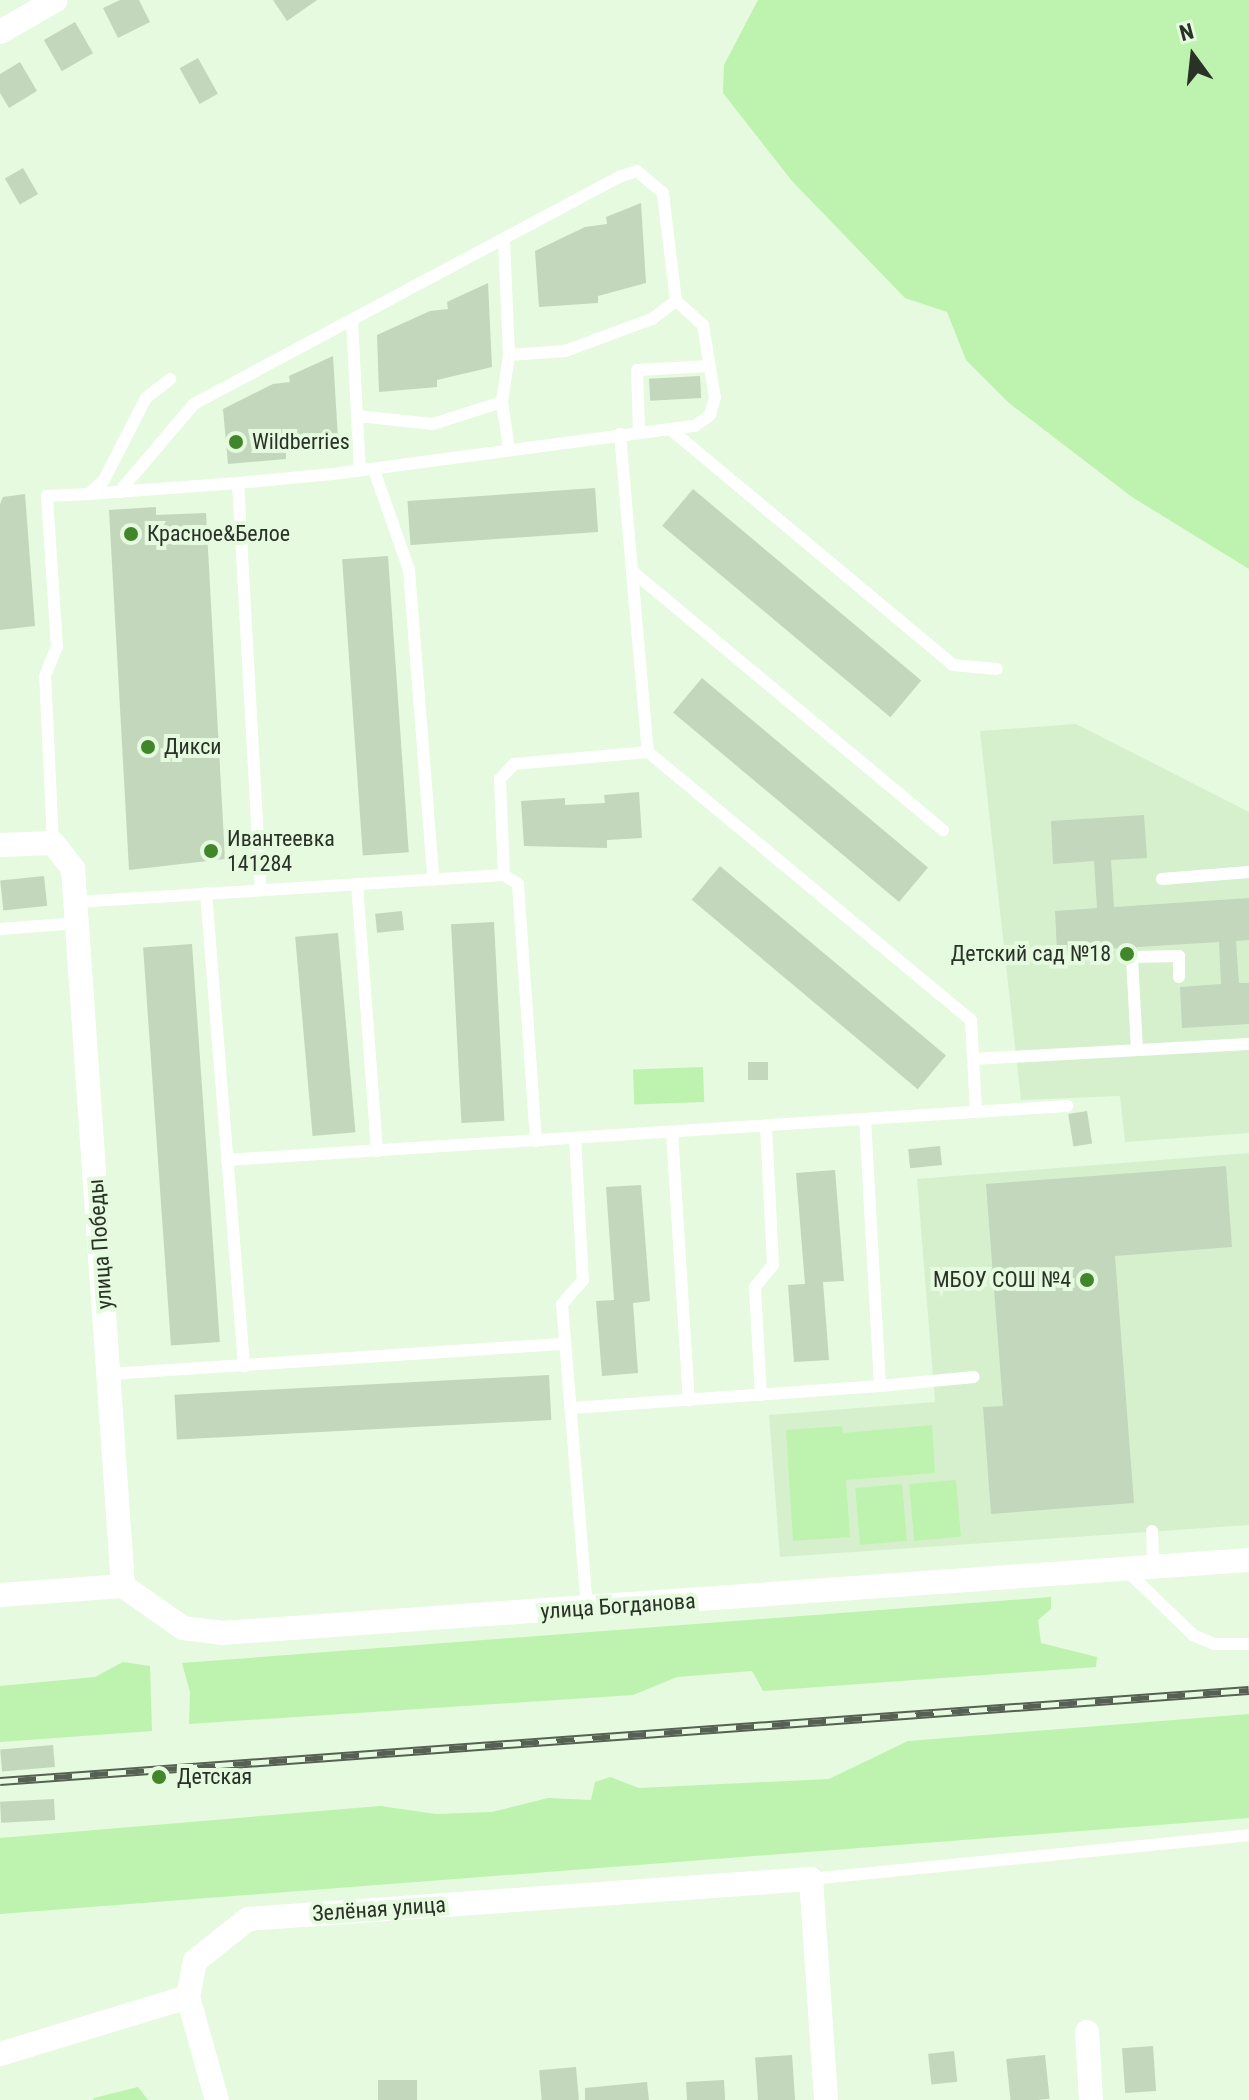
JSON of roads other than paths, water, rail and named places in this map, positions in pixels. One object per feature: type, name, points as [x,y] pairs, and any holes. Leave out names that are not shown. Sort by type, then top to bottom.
[{"type":"street","points":[[0,32],[56,0]]},
{"type":"street","points":[[0,845],[53,843]]},
{"type":"street","name":"улица Победы","points":[[53,843],[73,869],[123,1586]]},
{"type":"street","name":"улица Богданова","points":[[123,1586],[183,1628],[222,1633],[1249,1560]]},
{"type":"street","points":[[0,1595],[123,1586]]},
{"type":"street","points":[[811,1879],[826,2100]]},
{"type":"street","name":"Зелёная улица","points":[[188,1997],[195,1961],[248,1919],[811,1879]]},
{"type":"street","points":[[0,2054],[188,1997],[217,2100]]},
{"type":"street","points":[[1087,2032],[1091,2100]]},
{"type":"lane","points":[[53,843],[45,676],[57,647],[47,496],[119,492],[238,483],[374,470],[509,449],[695,426],[710,415],[715,398],[703,325],[676,301],[667,203],[656,185],[637,171],[504,239],[194,404],[119,492]]},
{"type":"lane","points":[[504,239],[509,355],[502,402],[509,449]]},
{"type":"lane","points":[[509,355],[565,351],[652,319],[676,301]]},
{"type":"lane","points":[[352,320],[360,471]]},
{"type":"lane","points":[[639,432],[637,370],[709,366]]},
{"type":"lane","points":[[89,494],[104,480],[146,398],[170,379]]},
{"type":"lane","points":[[357,416],[433,424],[502,402]]},
{"type":"lane","points":[[670,429],[953,665],[997,669]]},
{"type":"lane","points":[[620,434],[648,752]]},
{"type":"lane","points":[[374,470],[409,570],[433,878]]},
{"type":"lane","points":[[238,483],[261,890]]},
{"type":"lane","points":[[632,571],[943,830]]},
{"type":"lane","points":[[504,875],[500,779],[514,764],[648,752],[971,1020],[976,1112]]},
{"type":"lane","points":[[1162,879],[1249,872]]},
{"type":"lane","points":[[0,929],[77,912],[206,893],[504,875],[518,884],[536,1141]]},
{"type":"lane","points":[[357,884],[377,1151]]},
{"type":"lane","points":[[206,893],[244,1366]]},
{"type":"lane","points":[[1137,1050],[1132,957],[1179,956],[1179,977]]},
{"type":"lane","points":[[973,1059],[1249,1044]]},
{"type":"lane","points":[[227,1160],[1067,1106]]},
{"type":"lane","points":[[865,1119],[880,1386]]},
{"type":"lane","points":[[761,1395],[755,1287],[773,1265],[766,1126]]},
{"type":"lane","points":[[672,1132],[689,1400]]},
{"type":"lane","points":[[575,1138],[583,1280],[562,1304],[573,1408],[587,1608]]},
{"type":"lane","points":[[109,1374],[565,1344]]},
{"type":"lane","points":[[573,1408],[974,1377]]},
{"type":"lane","points":[[1152,1531],[1153,1567]]},
{"type":"lane","points":[[1125,1569],[1193,1635],[1214,1644],[1249,1644]]},
{"type":"lane","points":[[811,1879],[1249,1835]]},
{"type":"railway","points":[[0,1781],[1249,1690]]},
{"type":"place","name":"Wildberries","points":[[236,442]]},
{"type":"place","name":"Красное&Белое","points":[[131,534]]},
{"type":"place","name":"Дикси","points":[[148,747]]},
{"type":"place","name":"Ивантеевка 141284","points":[[211,851]]},
{"type":"place","name":"Детский сад №18","points":[[1127,954]]},
{"type":"place","name":"МБОУ СОШ №4","points":[[1087,1280]]},
{"type":"place","name":"Детская","points":[[159,1777]]}]
